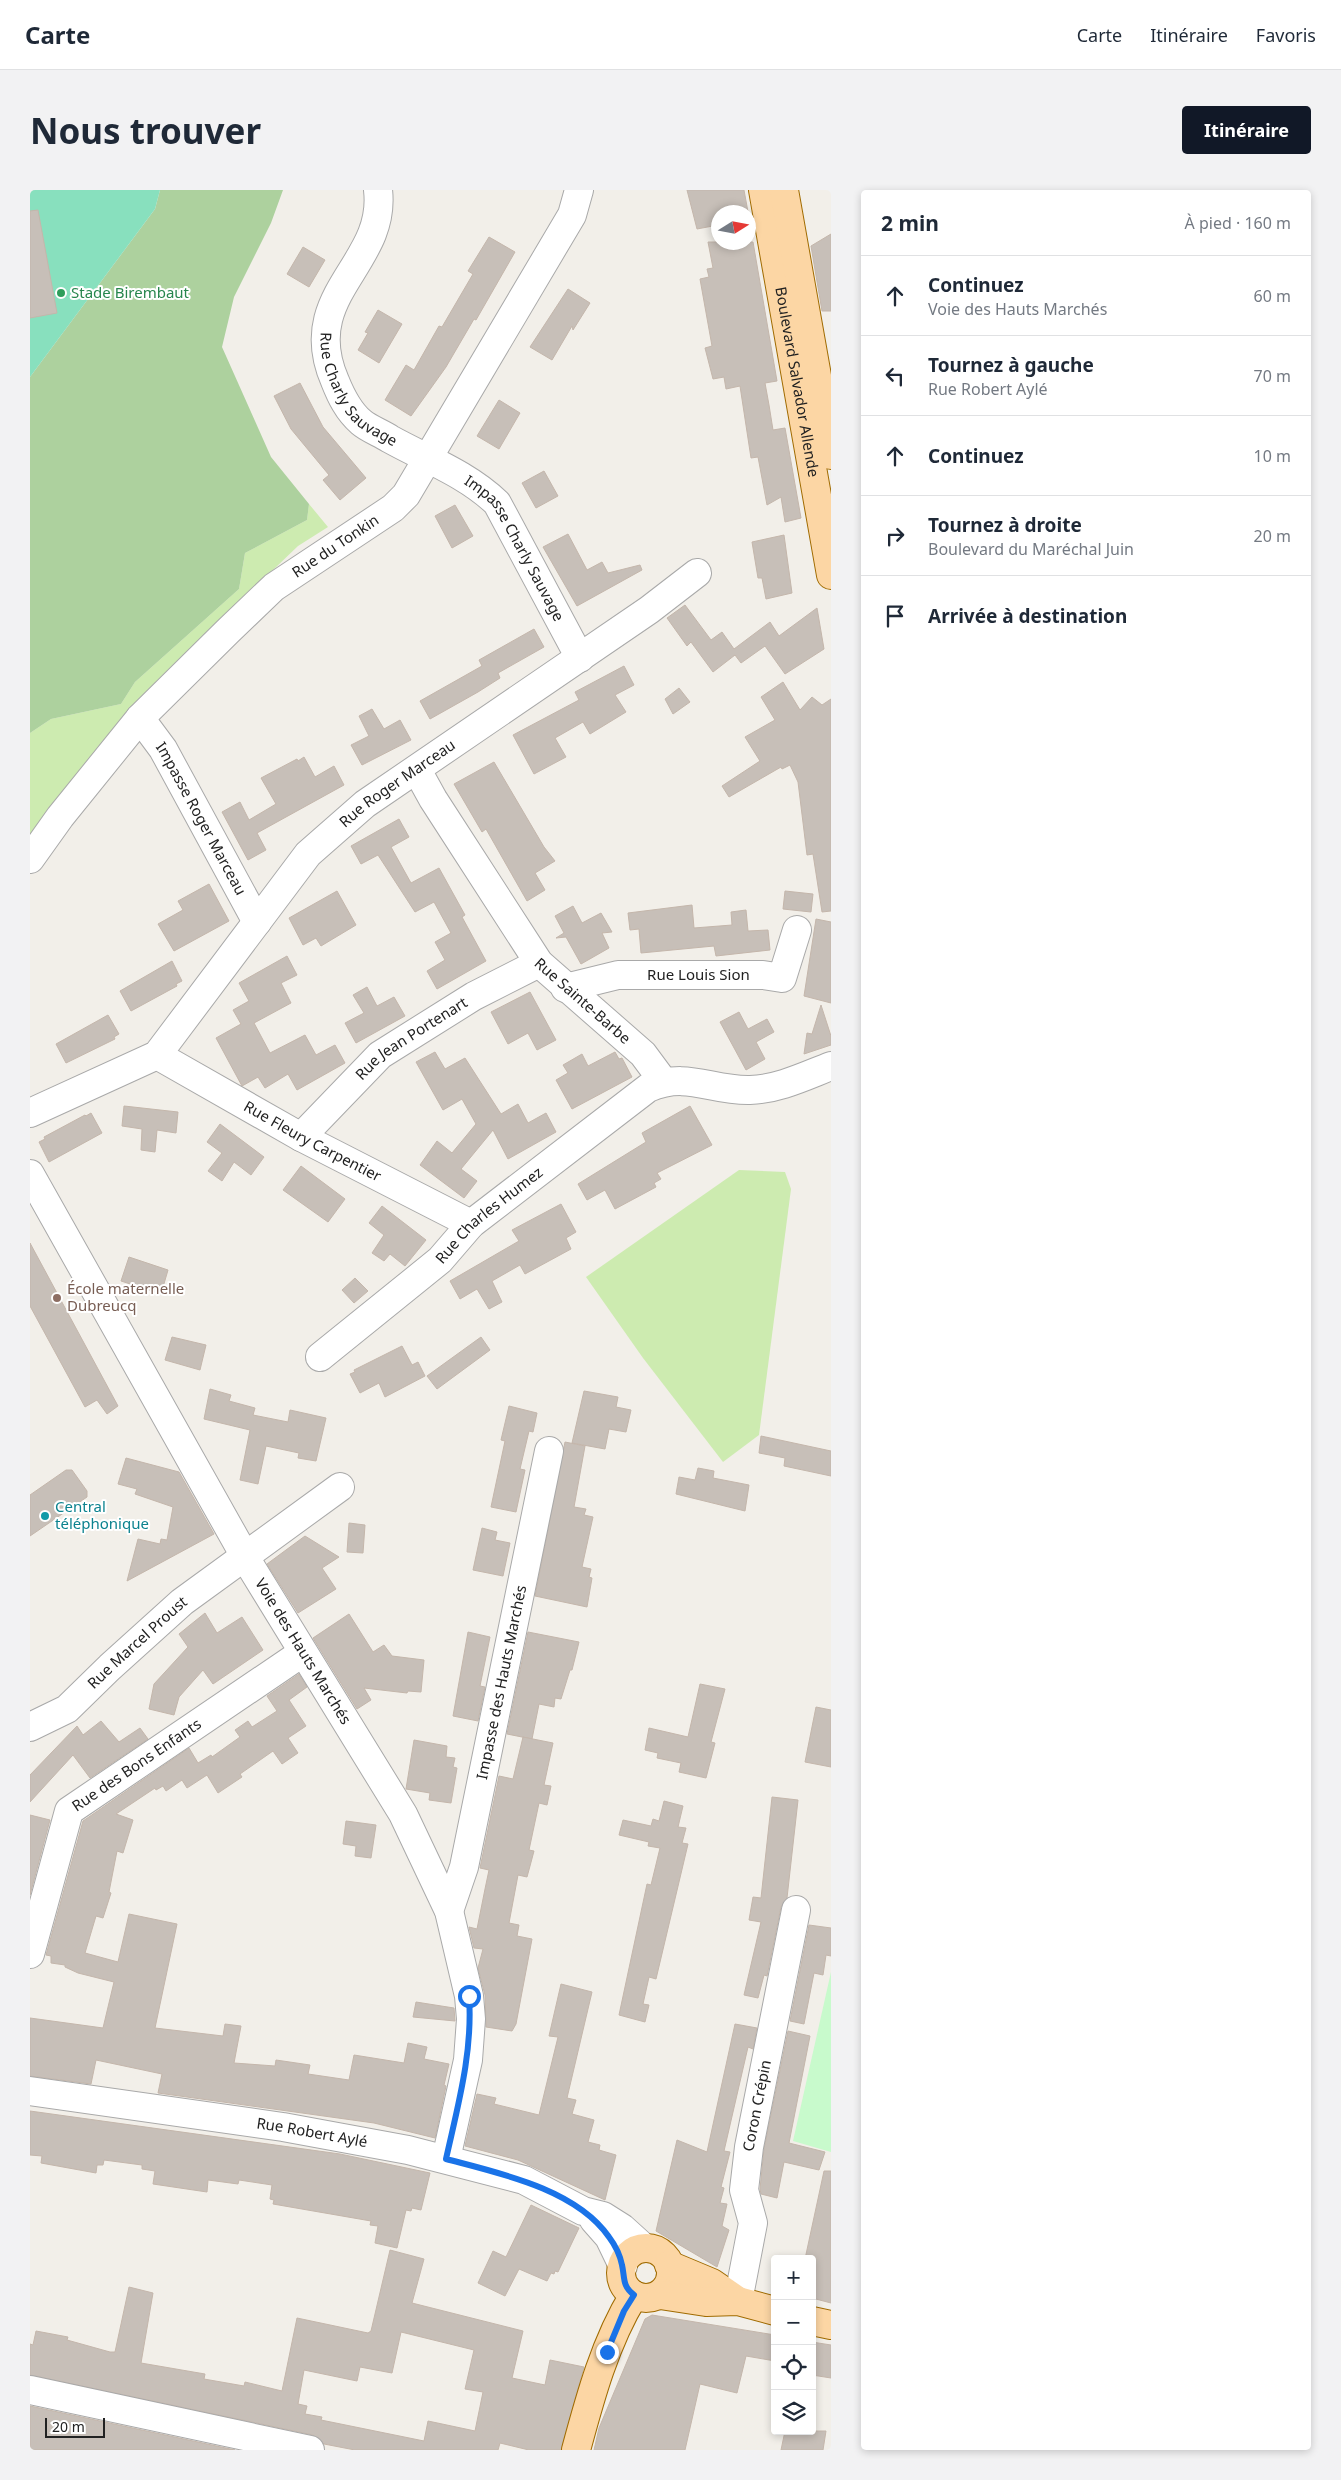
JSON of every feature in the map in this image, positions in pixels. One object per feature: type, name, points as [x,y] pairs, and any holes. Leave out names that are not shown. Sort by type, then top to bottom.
[{"type":"main road","name":"Boulevard Salvador Allende","points":[[763,190],[831,575]]},
{"type":"main road","name":"Boulevard Salvador Allende","points":[[784,190],[831,455]]},
{"type":"main road","points":[[738,2301],[712,2283],[669,2265],[660,2251],[643,2247],[627,2258],[623,2266],[623,2281],[627,2290],[647,2295],[706,2302],[738,2301],[771,2310]]},
{"type":"main road","points":[[576,2450],[607,2352],[620,2320],[647,2295],[668,2282],[669,2265]]},
{"type":"main road","points":[[816,2322],[831,2326]]},
{"type":"street","name":"Rue Charly Sauvage","points":[[378,190],[376,217],[371,237],[329,310],[324,337],[327,358],[343,398],[362,422],[428,459]]},
{"type":"street","name":"Rue du Tonkin","points":[[30,858],[60,817],[140,718],[274,587],[393,508],[406,495],[572,216],[579,190]]},
{"type":"street","points":[[773,190],[831,514]]},
{"type":"street","name":"Impasse Charly Sauvage","points":[[428,459],[480,486],[497,503],[580,658]]},
{"type":"street","name":"Rue Roger Marceau","points":[[157,1055],[308,854],[365,804],[580,658],[697,574]]},
{"type":"street","name":"Impasse Roger Marceau","points":[[140,718],[163,748],[258,922]]},
{"type":"street","name":"Rue Sainte-Barbe","points":[[417,770],[433,799],[539,963],[565,988],[642,1054],[663,1081]]},
{"type":"street","name":"Rue Louis Sion","points":[[565,988],[618,975],[763,975],[782,978],[797,930]]},
{"type":"street","name":"Rue Jean Portenart","points":[[301,1138],[380,1055],[474,996],[539,963]]},
{"type":"street","points":[[30,1112],[157,1055]]},
{"type":"street","name":"Rue Fleury Carpentier","points":[[157,1055],[301,1138],[471,1224]]},
{"type":"street","points":[[663,1081],[688,1081],[721,1088],[750,1090],[779,1086],[831,1066]]},
{"type":"street","name":"Rue Charles Humez","points":[[320,1357],[440,1260],[471,1224],[648,1088],[663,1081]]},
{"type":"street","name":"Voie des Hauts Marchés","points":[[30,1174],[244,1556],[302,1653],[404,1814],[449,1911],[469,1996],[471,2019],[468,2060],[446,2159]]},
{"type":"street","name":"Impasse des Hauts Marchés","points":[[449,1911],[464,1867],[549,1451]]},
{"type":"street","name":"Rue Marcel Proust","points":[[30,1727],[67,1709],[182,1602],[340,1487]]},
{"type":"street","name":"Rue des Bons Enfants","points":[[30,1954],[69,1811],[302,1653]]},
{"type":"street","name":"Coron Crépin","points":[[738,2301],[754,2223],[744,2190],[749,2147],[796,1910]]},
{"type":"street","name":"Rue Robert Aylé","points":[[30,2091],[283,2127],[408,2150],[446,2159],[524,2180],[583,2211],[603,2216],[622,2228],[643,2247]]},
{"type":"street","name":"Rue Robert Aylé","points":[[583,2211],[609,2236],[623,2266]]},
{"type":"street","points":[[30,2390],[310,2450]]},
{"type":"green space","name":"Stade Birembaut","points":[[30,190],[160,190],[155,209],[30,377]]},
{"type":"green space","points":[[160,190],[283,190],[271,223],[234,297],[222,347],[271,457],[309,504],[307,520],[245,553],[239,589],[135,682],[121,704],[51,719],[30,733],[30,377],[155,209]]},
{"type":"green space","points":[[309,504],[328,527],[298,546],[150,688],[30,848],[30,733],[51,719],[121,704],[135,682],[239,589],[245,553],[307,520]]},
{"type":"green space","points":[[739,1170],[785,1172],[791,1189],[759,1435],[723,1462],[643,1358],[586,1277]]},
{"type":"green space","points":[[831,1972],[831,2152],[793,2141]]},
{"type":"building","points":[[687,190],[744,190],[747,205],[711,205],[711,226],[697,229]]},
{"type":"building","points":[[38,210],[57,313],[30,318],[30,211]]},
{"type":"building","points":[[831,234],[831,311],[822,311],[811,246]]},
{"type":"building","points":[[489,237],[515,252],[476,320],[474,319],[446,367],[411,416],[385,400],[406,365],[414,370],[439,326],[442,327],[473,274],[468,271]]},
{"type":"building","points":[[708,242],[711,242],[711,250],[754,250],[777,381],[765,383],[773,430],[785,428],[801,518],[785,522],[781,497],[767,505],[758,457],[751,458],[740,386],[726,389],[724,377],[713,379],[705,348],[712,346],[700,279],[709,277],[707,269],[713,268]]},
{"type":"building","points":[[303,247],[325,260],[309,287],[287,274]]},
{"type":"building","points":[[568,289],[590,303],[573,330],[572,326],[552,360],[530,347]]},
{"type":"building","points":[[378,310],[402,324],[379,363],[358,350],[368,333],[365,332]]},
{"type":"building","points":[[300,383],[323,427],[366,478],[340,500],[323,480],[329,475],[291,429],[274,396]]},
{"type":"building","points":[[499,400],[520,413],[499,449],[477,436]]},
{"type":"building","points":[[544,471],[558,496],[536,508],[522,483]]},
{"type":"building","points":[[455,505],[473,536],[452,548],[435,516]]},
{"type":"building","points":[[568,534],[587,570],[602,562],[608,573],[640,565],[642,570],[577,606],[543,547]]},
{"type":"building","points":[[784,535],[792,593],[766,599],[762,578],[758,578],[752,542]]},
{"type":"building","points":[[685,605],[711,640],[722,632],[734,649],[770,622],[779,636],[817,608],[824,649],[785,674],[765,646],[741,663],[735,655],[713,672],[691,642],[687,646],[667,618]]},
{"type":"building","points":[[534,629],[544,647],[498,673],[500,678],[478,692],[430,719],[420,701],[482,666],[479,660]]},
{"type":"building","points":[[624,666],[634,685],[615,695],[626,712],[590,734],[583,722],[555,738],[566,757],[534,774],[513,735],[579,700],[575,692]]},
{"type":"building","points":[[783,682],[800,710],[812,697],[822,705],[831,699],[831,911],[822,912],[813,854],[807,855],[798,782],[790,765],[782,769],[781,767],[729,797],[722,786],[760,761],[745,737],[775,720],[761,697]]},
{"type":"building","points":[[679,688],[690,702],[673,714],[665,699]]},
{"type":"building","points":[[372,709],[384,729],[400,720],[411,740],[362,765],[351,745],[369,736],[359,716]]},
{"type":"building","points":[[304,757],[315,777],[334,766],[344,785],[257,833],[266,850],[248,860],[222,812],[240,802],[249,820],[276,804],[261,778]]},
{"type":"building","points":[[494,762],[544,847],[555,861],[535,873],[545,890],[527,901],[486,829],[482,832],[454,784]]},
{"type":"building","points":[[399,819],[409,837],[391,847],[411,883],[439,868],[465,915],[462,917],[486,961],[437,989],[427,971],[445,960],[435,942],[451,933],[434,902],[415,912],[378,855],[361,864],[351,846]]},
{"type":"building","points":[[209,884],[229,921],[174,951],[158,924],[183,910],[178,901]]},
{"type":"building","points":[[337,891],[356,925],[321,946],[316,938],[303,945],[289,918]]},
{"type":"building","points":[[785,891],[813,894],[811,912],[783,909]]},
{"type":"building","points":[[692,905],[694,928],[732,925],[731,912],[746,910],[748,931],[768,930],[770,950],[716,956],[714,946],[641,953],[639,929],[630,930],[628,913]]},
{"type":"building","points":[[573,906],[582,923],[601,913],[612,932],[602,933],[609,948],[581,964],[566,937],[556,938],[564,933],[555,916]]},
{"type":"building","points":[[816,919],[831,922],[831,1003],[804,996]]},
{"type":"building","points":[[287,956],[297,975],[281,983],[291,1003],[254,1023],[270,1053],[305,1035],[316,1055],[335,1045],[345,1063],[297,1090],[288,1074],[265,1088],[258,1077],[242,1086],[216,1038],[241,1024],[233,1010],[249,1001],[239,983]]},
{"type":"building","points":[[172,961],[182,981],[176,984],[177,986],[131,1011],[120,991]]},
{"type":"building","points":[[367,987],[377,1006],[394,997],[405,1016],[356,1043],[345,1023],[364,1013],[353,995]]},
{"type":"building","points":[[530,992],[556,1040],[537,1050],[528,1033],[508,1044],[491,1012]]},
{"type":"building","points":[[821,1005],[831,1036],[831,1045],[804,1054],[807,1033],[812,1034]]},
{"type":"building","points":[[739,1012],[748,1029],[767,1019],[774,1032],[756,1042],[765,1059],[746,1070],[720,1022]]},
{"type":"building","points":[[108,1015],[119,1034],[114,1037],[115,1039],[66,1063],[56,1044]]},
{"type":"building","points":[[435,1052],[445,1069],[465,1058],[501,1114],[518,1104],[528,1123],[546,1113],[556,1132],[508,1159],[493,1130],[461,1169],[477,1181],[464,1198],[420,1165],[437,1141],[452,1153],[476,1124],[462,1099],[443,1110],[416,1062]]},
{"type":"building","points":[[615,1052],[619,1059],[622,1058],[632,1077],[572,1109],[556,1080],[568,1073],[563,1065],[582,1054],[588,1066]]},
{"type":"building","points":[[124,1106],[178,1112],[176,1133],[157,1130],[155,1152],[141,1150],[142,1129],[122,1126]]},
{"type":"building","points":[[690,1106],[712,1145],[657,1173],[661,1179],[654,1183],[656,1187],[615,1209],[605,1190],[587,1200],[578,1184],[646,1142],[642,1133]]},
{"type":"building","points":[[91,1113],[102,1133],[49,1162],[39,1142],[45,1139],[44,1137]]},
{"type":"building","points":[[220,1124],[264,1157],[251,1175],[234,1162],[222,1181],[208,1171],[222,1153],[207,1142]]},
{"type":"building","points":[[301,1166],[345,1199],[328,1222],[283,1190]]},
{"type":"building","points":[[561,1204],[576,1232],[566,1238],[571,1249],[525,1274],[520,1265],[492,1281],[502,1302],[489,1309],[477,1289],[460,1299],[450,1281],[519,1241],[512,1230]]},
{"type":"building","points":[[382,1206],[426,1240],[405,1266],[390,1254],[384,1261],[372,1253],[384,1235],[369,1223]]},
{"type":"building","points":[[30,1243],[118,1406],[107,1414],[97,1400],[85,1407],[30,1306]]},
{"type":"building","points":[[129,1257],[168,1270],[161,1294],[121,1281]]},
{"type":"building","points":[[355,1278],[368,1291],[354,1303],[342,1290]]},
{"type":"building","points":[[172,1337],[206,1345],[200,1370],[165,1360]]},
{"type":"building","points":[[481,1337],[490,1350],[437,1389],[427,1376]]},
{"type":"building","points":[[402,1346],[412,1365],[418,1362],[425,1376],[385,1397],[379,1383],[360,1393],[350,1374],[355,1372],[354,1370]]},
{"type":"building","points":[[210,1389],[231,1395],[229,1401],[255,1408],[253,1415],[288,1422],[290,1410],[326,1418],[316,1461],[298,1458],[299,1453],[266,1446],[258,1484],[240,1480],[250,1430],[204,1419]]},
{"type":"building","points":[[584,1391],[618,1397],[616,1407],[631,1410],[626,1432],[609,1429],[605,1449],[572,1443]]},
{"type":"building","points":[[509,1406],[537,1413],[533,1432],[529,1431],[520,1469],[525,1470],[516,1512],[491,1507],[505,1441],[501,1440]]},
{"type":"building","points":[[761,1436],[831,1451],[831,1476],[784,1466],[785,1458],[759,1453]]},
{"type":"building","points":[[565,1442],[585,1446],[574,1507],[586,1509],[584,1515],[593,1517],[582,1567],[591,1569],[589,1577],[592,1578],[587,1607],[535,1596]]},
{"type":"building","points":[[126,1458],[179,1472],[214,1534],[127,1581],[138,1539],[160,1544],[161,1539],[167,1540],[173,1507],[135,1494],[137,1489],[118,1484]]},
{"type":"building","points":[[698,1468],[714,1471],[713,1478],[749,1485],[745,1511],[676,1494],[679,1477],[695,1480]]},
{"type":"building","name":"Central téléphonique","points":[[66,1470],[72,1470],[87,1491],[87,1497],[30,1536],[30,1495]]},
{"type":"building","points":[[349,1523],[365,1525],[363,1553],[347,1552]]},
{"type":"building","points":[[482,1528],[497,1532],[495,1540],[510,1543],[503,1576],[473,1570]]},
{"type":"building","points":[[305,1536],[339,1557],[322,1568],[336,1589],[298,1613],[267,1564]]},
{"type":"building","points":[[205,1613],[217,1633],[242,1617],[263,1650],[213,1684],[203,1670],[179,1697],[174,1715],[149,1709],[154,1684],[188,1647],[179,1634]]},
{"type":"building","points":[[349,1614],[373,1652],[384,1645],[392,1656],[424,1660],[421,1692],[408,1691],[407,1693],[364,1688],[371,1700],[357,1709],[313,1638]]},
{"type":"building","points":[[468,1632],[490,1637],[480,1686],[485,1687],[478,1721],[453,1716]]},
{"type":"building","points":[[528,1632],[579,1642],[572,1670],[570,1670],[561,1699],[555,1698],[554,1707],[539,1704],[532,1739],[507,1734]]},
{"type":"building","points":[[299,1674],[307,1687],[289,1700],[306,1726],[288,1738],[298,1753],[282,1764],[273,1751],[240,1774],[242,1777],[218,1793],[207,1775],[187,1788],[182,1780],[166,1791],[163,1786],[156,1790],[155,1788],[116,1814],[133,1820],[123,1853],[117,1851],[109,1892],[111,1893],[103,1918],[96,1916],[85,1953],[118,1962],[129,1914],[177,1924],[155,2028],[223,2036],[225,2024],[241,2026],[234,2063],[275,2066],[276,2060],[310,2065],[308,2074],[349,2080],[354,2055],[404,2063],[408,2043],[427,2047],[424,2059],[449,2064],[435,2138],[374,2123],[158,2093],[162,2074],[96,2060],[91,2084],[30,2076],[30,2018],[103,2028],[114,1982],[78,1973],[65,1967],[65,1965],[51,1963],[51,1956],[46,1955],[83,1821],[189,1748],[198,1763],[211,1755],[212,1757],[240,1737],[235,1730],[248,1721],[252,1727],[277,1711],[267,1696]]},
{"type":"building","points":[[700,1684],[725,1689],[711,1742],[715,1743],[706,1778],[679,1772],[681,1763],[657,1758],[658,1753],[645,1750],[649,1728],[688,1737]]},
{"type":"building","points":[[816,1707],[831,1710],[831,1767],[805,1762]]},
{"type":"building","points":[[101,1721],[119,1742],[140,1728],[148,1739],[90,1778],[73,1755],[30,1802],[30,1775],[77,1726],[83,1735]]},
{"type":"building","points":[[523,1737],[553,1743],[544,1785],[551,1786],[547,1805],[539,1803],[529,1850],[534,1851],[527,1877],[518,1875],[509,1923],[519,1925],[517,1936],[532,1939],[516,2024],[512,2031],[486,2027],[485,1995],[478,1968],[483,1949],[474,1948],[469,1927],[477,1929],[489,1870],[480,1868],[499,1776],[513,1779]]},
{"type":"building","points":[[414,1740],[447,1746],[446,1757],[455,1758],[453,1767],[457,1768],[451,1803],[429,1800],[430,1793],[406,1789]]},
{"type":"building","points":[[772,1797],[798,1800],[787,1898],[781,1907],[767,1976],[764,1975],[758,1998],[744,1995],[761,1922],[749,1920],[753,1897],[761,1898]]},
{"type":"building","points":[[664,1801],[683,1806],[678,1827],[686,1828],[682,1843],[688,1844],[656,1979],[649,1977],[643,2004],[649,2005],[645,2022],[619,2015],[647,1884],[651,1885],[660,1848],[648,1846],[649,1842],[619,1835],[623,1820],[651,1826],[653,1819],[659,1821]]},
{"type":"building","points":[[30,1815],[50,1820],[30,1895]]},
{"type":"building","points":[[346,1821],[376,1825],[371,1858],[355,1856],[356,1846],[343,1844]]},
{"type":"building","points":[[809,1925],[831,1928],[831,1956],[826,1955],[823,1975],[814,1973],[804,2024],[790,2021]]},
{"type":"building","points":[[561,1984],[592,1992],[567,2098],[576,2100],[572,2114],[594,2120],[588,2142],[600,2145],[599,2150],[616,2155],[605,2200],[518,2160],[465,2146],[477,2094],[496,2098],[494,2104],[539,2115],[558,2037],[549,2036]]},
{"type":"building","points":[[416,2002],[454,2008],[455,2021],[413,2017]]},
{"type":"building","points":[[735,2024],[757,2028],[753,2049],[748,2047],[724,2151],[730,2152],[721,2187],[724,2188],[720,2203],[727,2204],[722,2226],[729,2230],[717,2267],[656,2231],[677,2140],[707,2152]]},
{"type":"building","points":[[788,2031],[810,2036],[789,2143],[825,2152],[819,2170],[784,2162],[777,2198],[761,2194],[760,2189],[764,2149]]},
{"type":"building","points":[[30,2111],[340,2154],[430,2173],[421,2210],[412,2208],[411,2211],[406,2210],[397,2248],[375,2243],[378,2226],[370,2225],[371,2221],[273,2204],[274,2200],[270,2199],[272,2185],[239,2180],[238,2184],[208,2180],[207,2192],[153,2184],[155,2171],[142,2169],[142,2165],[104,2160],[103,2165],[97,2165],[96,2173],[41,2163],[42,2156],[30,2155]]},
{"type":"building","points":[[824,2171],[831,2171],[831,2303],[816,2299],[816,2255],[806,2255]]},
{"type":"building","points":[[531,2205],[579,2228],[558,2272],[551,2273],[547,2281],[519,2269],[505,2296],[478,2283],[493,2251],[506,2257]]},
{"type":"building","points":[[390,2250],[424,2259],[412,2303],[523,2331],[512,2378],[545,2385],[550,2360],[584,2367],[561,2450],[529,2450],[500,2443],[498,2450],[355,2450],[324,2444],[313,2435],[30,2375],[30,2344],[33,2345],[36,2331],[68,2337],[67,2340],[115,2352],[129,2287],[153,2293],[141,2363],[205,2374],[204,2379],[244,2386],[245,2382],[282,2391],[297,2318],[368,2333],[371,2331]],"holes":[[[401,2332],[474,2350],[465,2389],[483,2392],[475,2431],[428,2421],[424,2441],[321,2420],[322,2417],[305,2414],[307,2406],[298,2404],[304,2370],[357,2381],[360,2367],[392,2373]]]},
{"type":"building","points":[[652,2315],[771,2334],[771,2360],[746,2356],[737,2393],[700,2384],[685,2450],[594,2450],[599,2428],[645,2319]]},
{"type":"building","points":[[816,2343],[831,2345],[831,2378],[816,2376]]},
{"type":"building","points":[[30,2406],[235,2450],[30,2450]]},
{"type":"building","points":[[816,2431],[826,2431],[823,2450],[781,2450],[784,2435],[816,2435]]},
{"type":"place","name":"Stade Birembaut","points":[[61,293]]},
{"type":"place","name":"École maternelle Dubreucq","points":[[57,1298]]},
{"type":"place","name":"Central téléphonique","points":[[45,1516]]},
{"type":"route","points":[[469,1996],[471,2019],[468,2060],[446,2159],[524,2180],[583,2211],[609,2236],[623,2266],[623,2281],[627,2290],[634,2295],[624,2311],[607,2352]]}]
